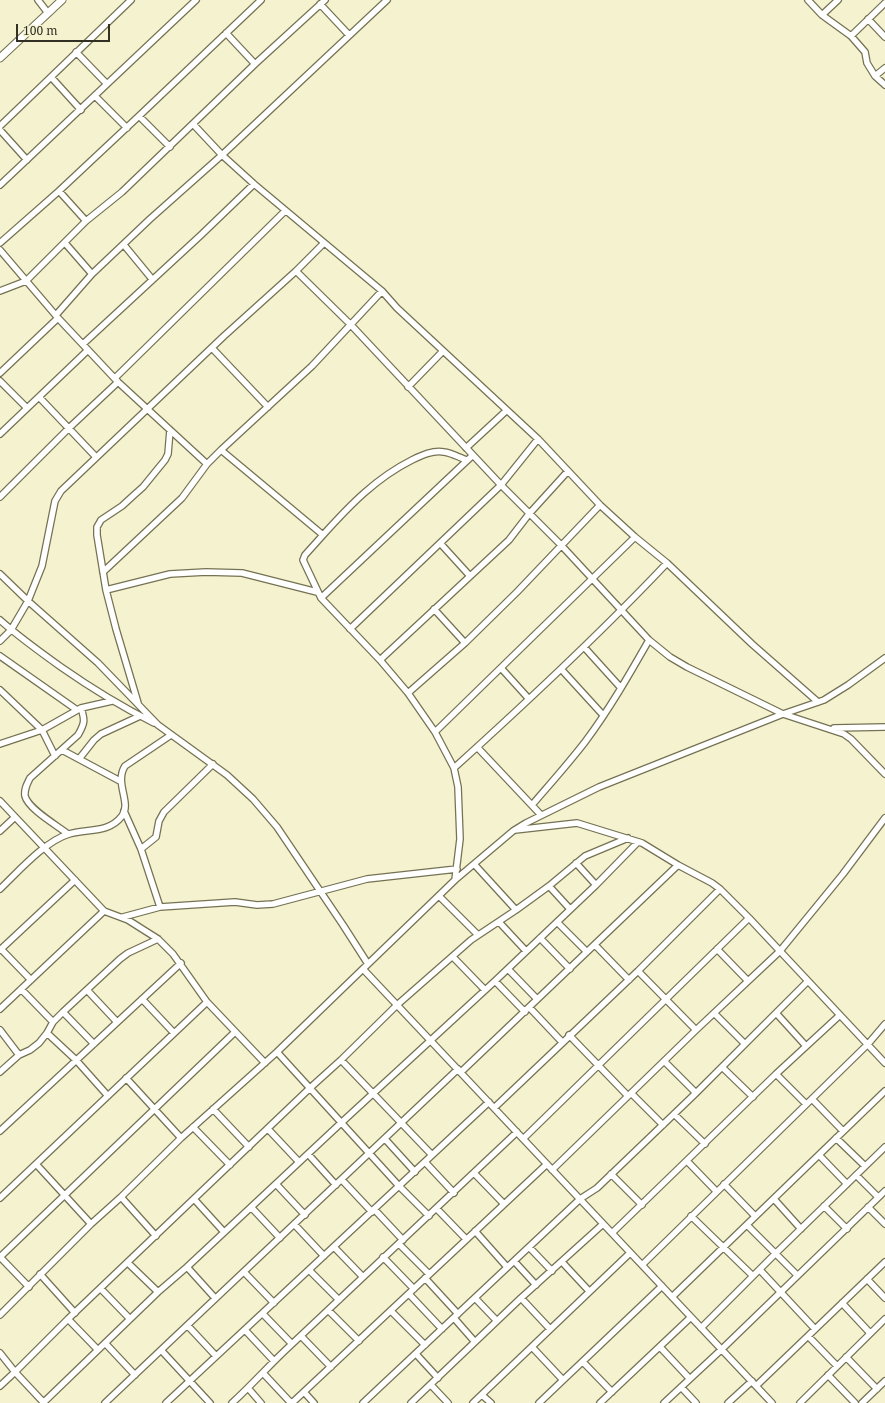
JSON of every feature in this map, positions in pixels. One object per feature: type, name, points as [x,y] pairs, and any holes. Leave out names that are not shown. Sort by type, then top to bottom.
[{"type":"street","points":[[38,0],[48,13]]},
{"type":"street","points":[[0,58],[62,0]]},
{"type":"street","points":[[0,126],[131,0]]},
{"type":"street","points":[[0,185],[196,0]]},
{"type":"street","points":[[0,243],[140,116],[261,0]]},
{"type":"street","points":[[0,373],[57,316],[92,274],[150,219],[222,155],[387,0]]},
{"type":"street","points":[[808,0],[822,15],[851,36],[865,52],[867,63],[875,76],[885,85]]},
{"type":"street","points":[[822,15],[838,0]]},
{"type":"street","points":[[0,291],[26,281],[86,221],[122,192],[322,2],[349,35]]},
{"type":"street","points":[[851,36],[885,3]]},
{"type":"street","points":[[868,19],[885,37]]},
{"type":"street","points":[[226,33],[255,64]]},
{"type":"street","points":[[76,52],[107,84]]},
{"type":"street","points":[[875,76],[885,68]]},
{"type":"street","points":[[51,77],[81,110]]},
{"type":"street","points":[[95,96],[127,128]]},
{"type":"street","points":[[140,116],[170,147]]},
{"type":"street","points":[[193,124],[222,155],[254,184],[382,291],[397,308],[538,439],[600,505],[635,537],[667,563],[752,644],[818,702]]},
{"type":"street","points":[[0,130],[27,160]]},
{"type":"street","points":[[83,344],[254,184]]},
{"type":"street","points":[[59,191],[86,221]]},
{"type":"street","points":[[0,497],[285,211]]},
{"type":"street","points":[[65,243],[92,274]]},
{"type":"street","points":[[0,641],[11,630],[28,602],[44,557],[55,501],[61,491],[324,243]]},
{"type":"street","points":[[124,245],[152,279]]},
{"type":"street","points":[[0,250],[57,316],[117,380],[207,464]]},
{"type":"street","points":[[296,271],[351,325],[501,485],[561,545],[649,640],[670,657],[687,667],[783,714],[838,731],[851,739],[885,774]]},
{"type":"street","points":[[103,572],[182,498],[207,464],[312,366],[382,291]]},
{"type":"street","points":[[212,348],[268,407]]},
{"type":"street","points":[[0,434],[88,350]]},
{"type":"street","points":[[408,387],[443,351]]},
{"type":"street","points":[[0,381],[27,408]]},
{"type":"street","points":[[39,397],[96,457]]},
{"type":"street","points":[[466,448],[506,410]]},
{"type":"street","points":[[139,704],[116,629],[106,590],[97,527],[101,520],[122,506],[143,487],[165,460],[168,454],[170,430]]},
{"type":"street","points":[[350,629],[501,485],[538,439]]},
{"type":"street","points":[[221,450],[323,535]]},
{"type":"street","points":[[455,880],[460,839],[458,787],[454,768],[435,732],[408,693],[380,660],[321,598],[303,560],[305,555],[346,509],[369,488],[395,468],[432,452],[444,452],[467,460]]},
{"type":"street","points":[[321,598],[473,455]]},
{"type":"street","points":[[380,660],[509,540],[568,471]]},
{"type":"street","points":[[408,693],[465,643],[523,586],[600,505]]},
{"type":"street","points":[[435,732],[635,537]]},
{"type":"street","points":[[440,543],[470,576]]},
{"type":"street","points":[[454,768],[530,699],[621,611],[667,563]]},
{"type":"street","points":[[106,590],[170,574],[206,572],[242,573],[317,592]]},
{"type":"street","points":[[0,574],[28,602],[88,653],[158,725],[227,775],[253,799],[277,827],[368,964]]},
{"type":"street","points":[[434,609],[465,643]]},
{"type":"street","points":[[0,620],[49,658],[112,701],[158,725]]},
{"type":"street","points":[[532,805],[586,741],[621,688],[649,640]]},
{"type":"street","points":[[584,647],[621,688]]},
{"type":"street","points":[[0,656],[79,709],[84,718],[84,726],[78,735],[30,778],[25,788],[26,798],[32,807],[68,834]]},
{"type":"street","points":[[0,1315],[91,1224],[121,1197],[181,1138],[277,1052],[455,880],[513,831],[541,815],[599,787],[783,714],[818,702],[833,695],[885,658]]},
{"type":"street","points":[[501,668],[530,699]]},
{"type":"street","points":[[561,669],[603,715]]},
{"type":"street","points":[[0,690],[42,730],[54,756]]},
{"type":"street","points":[[0,744],[42,730],[79,709],[112,701]]},
{"type":"street","points":[[79,759],[94,740],[101,734],[140,716]]},
{"type":"street","points":[[828,728],[885,727]]},
{"type":"street","points":[[0,889],[44,848],[68,834],[104,829],[118,821],[124,811],[125,806],[120,781],[120,775],[124,766],[170,735]]},
{"type":"street","points":[[477,747],[541,815]]},
{"type":"street","points":[[62,750],[120,781]]},
{"type":"street","points":[[141,849],[156,837],[159,821],[164,812],[212,764]]},
{"type":"street","points":[[0,801],[104,911],[122,917],[158,938],[181,964],[207,1002],[264,1063]]},
{"type":"street","points":[[124,811],[141,849],[160,907]]},
{"type":"street","points":[[0,830],[15,817]]},
{"type":"street","points":[[552,1170],[696,1030],[780,951],[843,874],[885,818]]},
{"type":"street","points":[[513,831],[577,823],[638,842],[712,883],[749,918],[885,1063]]},
{"type":"street","points":[[0,1386],[310,1088],[342,1060],[398,1005],[478,935],[499,922],[549,886],[585,856],[628,838]]},
{"type":"street","points":[[0,1353],[15,1372],[44,1403],[158,1292],[187,1267],[508,969],[596,885],[638,842]]},
{"type":"street","points":[[576,863],[596,885]]},
{"type":"street","points":[[474,864],[516,910]]},
{"type":"street","points":[[105,1403],[402,1122],[525,1012],[678,865]]},
{"type":"street","points":[[122,917],[160,907],[235,902],[257,905],[273,904],[366,879],[457,869]]},
{"type":"street","points":[[31,980],[0,949],[75,880]]},
{"type":"street","points":[[549,886],[570,909]]},
{"type":"street","points":[[494,1108],[638,971],[720,889]]},
{"type":"street","points":[[439,896],[478,935]]},
{"type":"street","points":[[0,1009],[104,911]]},
{"type":"street","points":[[523,1139],[749,918]]},
{"type":"street","points":[[499,922],[526,951]]},
{"type":"street","points":[[557,922],[587,952]]},
{"type":"street","points":[[0,1072],[19,1055],[30,1050],[39,1043],[53,1022],[128,953],[158,938]]},
{"type":"street","points":[[540,938],[570,969]]},
{"type":"street","points":[[595,945],[628,980]]},
{"type":"street","points":[[717,950],[748,981]]},
{"type":"street","points":[[453,957],[485,990]]},
{"type":"street","points":[[0,1131],[181,964]]},
{"type":"street","points":[[363,969],[772,1403]]},
{"type":"street","points":[[508,969],[538,999]]},
{"type":"street","points":[[638,971],[696,1030]]},
{"type":"street","points":[[495,981],[525,1012]]},
{"type":"street","points":[[363,1403],[514,1260],[580,1199],[596,1188],[663,1125],[808,981]]},
{"type":"street","points":[[21,989],[53,1022]]},
{"type":"street","points":[[87,990],[117,1022]]},
{"type":"street","points":[[142,999],[174,1033]]},
{"type":"street","points":[[0,1198],[207,1002]]},
{"type":"street","points":[[529,1007],[562,1042]]},
{"type":"street","points":[[63,1012],[94,1044]]},
{"type":"street","points":[[714,1013],[745,1044]]},
{"type":"street","points":[[776,1013],[806,1046]]},
{"type":"street","points":[[612,1233],[687,1162],[776,1074],[840,1015]]},
{"type":"street","points":[[642,1265],[868,1044],[885,1024]]},
{"type":"street","points":[[0,1030],[19,1055]]},
{"type":"street","points":[[29,1286],[0,1257],[235,1032]]},
{"type":"street","points":[[47,1033],[76,1060],[108,1096]]},
{"type":"street","points":[[569,1035],[598,1065],[663,1125]]},
{"type":"street","points":[[277,1052],[399,1186],[429,1216]]},
{"type":"street","points":[[342,1060],[432,1155]]},
{"type":"street","points":[[664,1061],[696,1093]]},
{"type":"street","points":[[722,1067],[752,1097]]},
{"type":"street","points":[[776,1074],[806,1104]]},
{"type":"street","points":[[126,1078],[181,1138]]},
{"type":"street","points":[[672,1297],[819,1156],[885,1090]]},
{"type":"street","points":[[812,1099],[843,1131]]},
{"type":"street","points":[[166,1403],[310,1271],[324,1256],[489,1102]]},
{"type":"street","points":[[213,1109],[249,1147]]},
{"type":"street","points":[[674,1114],[705,1144]]},
{"type":"street","points":[[193,1127],[230,1165]]},
{"type":"street","points":[[268,1129],[299,1162]]},
{"type":"street","points":[[232,1403],[383,1257],[437,1209],[517,1132]]},
{"type":"street","points":[[836,1138],[865,1166]]},
{"type":"street","points":[[384,1139],[415,1172]]},
{"type":"street","points":[[702,1328],[776,1253],[884,1149]]},
{"type":"street","points":[[308,1154],[336,1186]]},
{"type":"street","points":[[819,1156],[847,1184]]},
{"type":"street","points":[[425,1162],[454,1193]]},
{"type":"street","points":[[687,1162],[716,1192]]},
{"type":"street","points":[[36,1164],[91,1224]]},
{"type":"street","points":[[263,1373],[292,1403],[547,1164]]},
{"type":"street","points":[[474,1173],[504,1204]]},
{"type":"street","points":[[610,1174],[642,1205]]},
{"type":"street","points":[[856,1175],[878,1197]]},
{"type":"street","points":[[342,1180],[401,1242],[475,1342]]},
{"type":"street","points":[[276,1184],[305,1215]]},
{"type":"street","points":[[724,1184],[755,1216]]},
{"type":"street","points":[[664,1403],[885,1191]]},
{"type":"street","points":[[121,1197],[156,1236]]},
{"type":"street","points":[[194,1199],[224,1232]]},
{"type":"street","points":[[774,1199],[801,1229]]},
{"type":"street","points":[[824,1206],[847,1229]]},
{"type":"street","points":[[251,1207],[280,1238]]},
{"type":"street","points":[[868,1207],[885,1224]]},
{"type":"street","points":[[437,1209],[466,1239]]},
{"type":"street","points":[[691,1216],[753,1276]]},
{"type":"street","points":[[294,1224],[324,1256]]},
{"type":"street","points":[[411,1403],[521,1298],[603,1224]]},
{"type":"street","points":[[747,1224],[798,1275]]},
{"type":"street","points":[[475,1231],[507,1267]]},
{"type":"street","points":[[334,1247],[363,1277]]},
{"type":"street","points":[[529,1247],[552,1271]]},
{"type":"street","points":[[473,1403],[630,1253]]},
{"type":"street","points":[[383,1257],[414,1289]]},
{"type":"street","points":[[514,1260],[536,1285]]},
{"type":"street","points":[[562,1262],[589,1291]]},
{"type":"street","points":[[728,1403],[754,1383],[808,1336],[885,1262]]},
{"type":"street","points":[[128,1263],[158,1292]]},
{"type":"street","points":[[187,1267],[216,1298]]},
{"type":"street","points":[[760,1270],[815,1329]]},
{"type":"street","points":[[310,1271],[339,1300]]},
{"type":"street","points":[[244,1272],[274,1303]]},
{"type":"street","points":[[40,1274],[75,1313]]},
{"type":"street","points":[[867,1279],[885,1298]]},
{"type":"street","points":[[539,1403],[662,1286]]},
{"type":"street","points":[[101,1289],[130,1319]]},
{"type":"street","points":[[408,1294],[442,1329]]},
{"type":"street","points":[[475,1298],[497,1321]]},
{"type":"street","points":[[521,1298],[550,1329]]},
{"type":"street","points":[[842,1303],[870,1333]]},
{"type":"street","points":[[328,1310],[359,1340]]},
{"type":"street","points":[[391,1311],[425,1345]]},
{"type":"street","points":[[263,1314],[292,1344]]},
{"type":"street","points":[[600,1403],[691,1317]]},
{"type":"street","points":[[68,1319],[98,1350]]},
{"type":"street","points":[[800,1403],[885,1319]]},
{"type":"street","points":[[188,1326],[216,1356]]},
{"type":"street","points":[[245,1330],[274,1361]]},
{"type":"street","points":[[301,1336],[331,1367]]},
{"type":"street","points":[[808,1336],[837,1366]]},
{"type":"street","points":[[104,1343],[135,1375]]},
{"type":"street","points":[[532,1347],[563,1380]]},
{"type":"street","points":[[660,1347],[689,1378]]},
{"type":"street","points":[[161,1350],[210,1403]]},
{"type":"street","points":[[416,1354],[438,1378]]},
{"type":"street","points":[[846,1358],[876,1389]]},
{"type":"street","points":[[583,1362],[612,1392]]},
{"type":"street","points":[[828,1375],[855,1403]]},
{"type":"street","points":[[862,1403],[885,1381]]},
{"type":"street","points":[[431,1385],[448,1403]]},
{"type":"street","points":[[681,1387],[696,1403]]},
{"type":"street","points":[[248,1388],[261,1403]]},
{"type":"street","points":[[304,1392],[314,1403]]},
{"type":"street","points":[[482,1394],[491,1403]]}]
